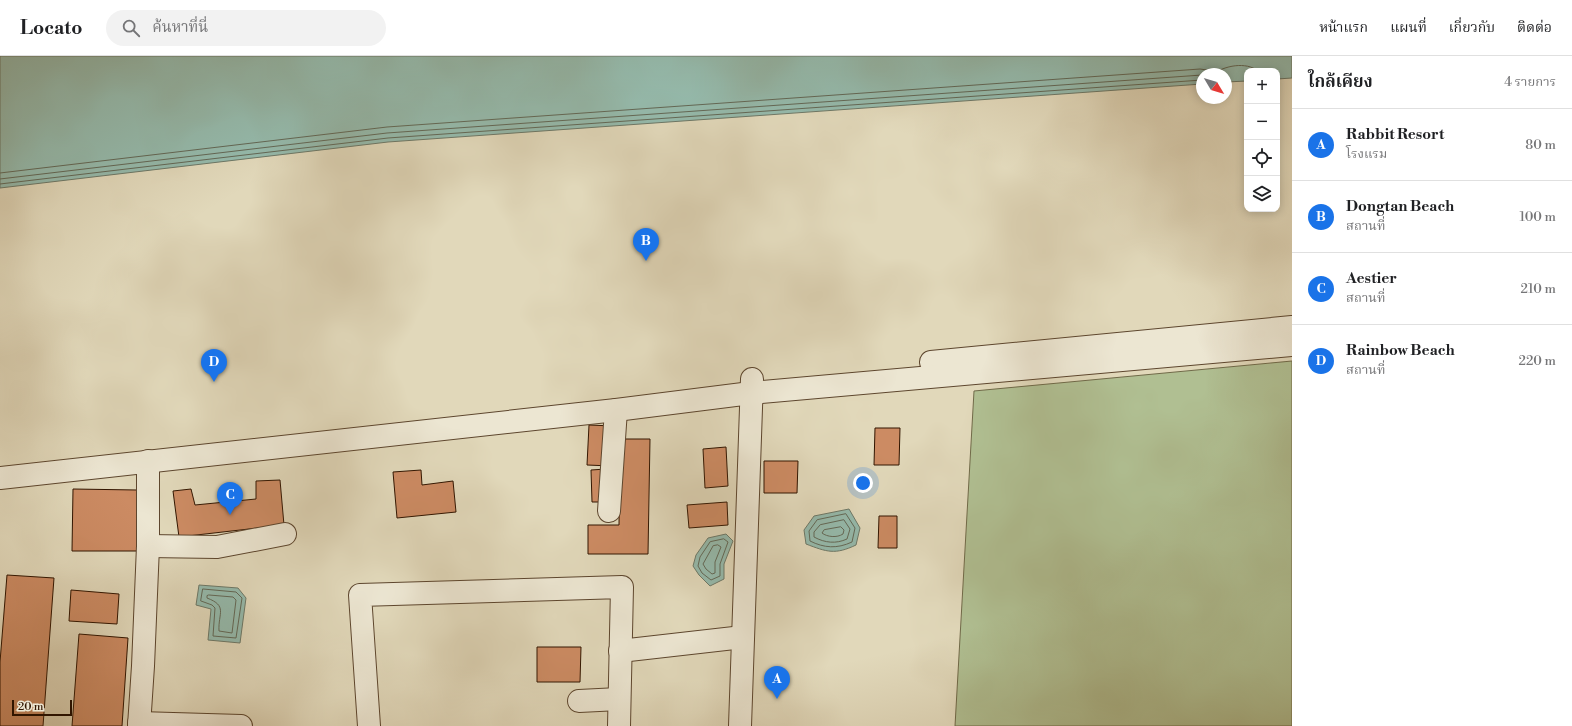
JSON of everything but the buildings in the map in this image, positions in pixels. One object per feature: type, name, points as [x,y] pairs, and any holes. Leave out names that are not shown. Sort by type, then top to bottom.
[{"type":"street","points":[[0,478],[616,410],[752,386],[1292,327]]},
{"type":"street","points":[[752,386],[1292,344]]},
{"type":"street","points":[[740,726],[752,386]]},
{"type":"street","points":[[609,511],[616,410]]},
{"type":"street","points":[[148,461],[148,546],[139,725],[241,726]]},
{"type":"street","points":[[148,546],[217,547],[285,534]]},
{"type":"street","points":[[369,726],[360,595],[622,587],[619,726]]},
{"type":"street","points":[[620,650],[743,637]]},
{"type":"street","points":[[579,701],[619,700]]},
{"type":"shaded area","points":[[1292,361],[1292,726],[955,726],[974,391]]},
{"type":"water","points":[[0,56],[1292,56],[1292,78],[1280,79],[1280,68],[1244,68],[1244,81],[1232,82],[1232,68],[1196,68],[1196,84],[388,142],[0,188]]},
{"type":"water","points":[[849,509],[860,528],[856,545],[842,550],[831,551],[806,544],[804,530],[814,516]]},
{"type":"water","points":[[726,534],[733,541],[724,564],[724,579],[710,586],[699,575],[693,566],[696,555],[708,538]]},
{"type":"water","points":[[199,585],[238,588],[246,598],[240,643],[208,640],[211,609],[196,605]]},
{"type":"place","name":"Dongtan Beach","points":[[646,261]]},
{"type":"place","name":"Rainbow Beach","points":[[214,382]]},
{"type":"place","name":"Aestier","points":[[230,515]]},
{"type":"place","name":"Rabbit Resort","points":[[777,699]]}]
